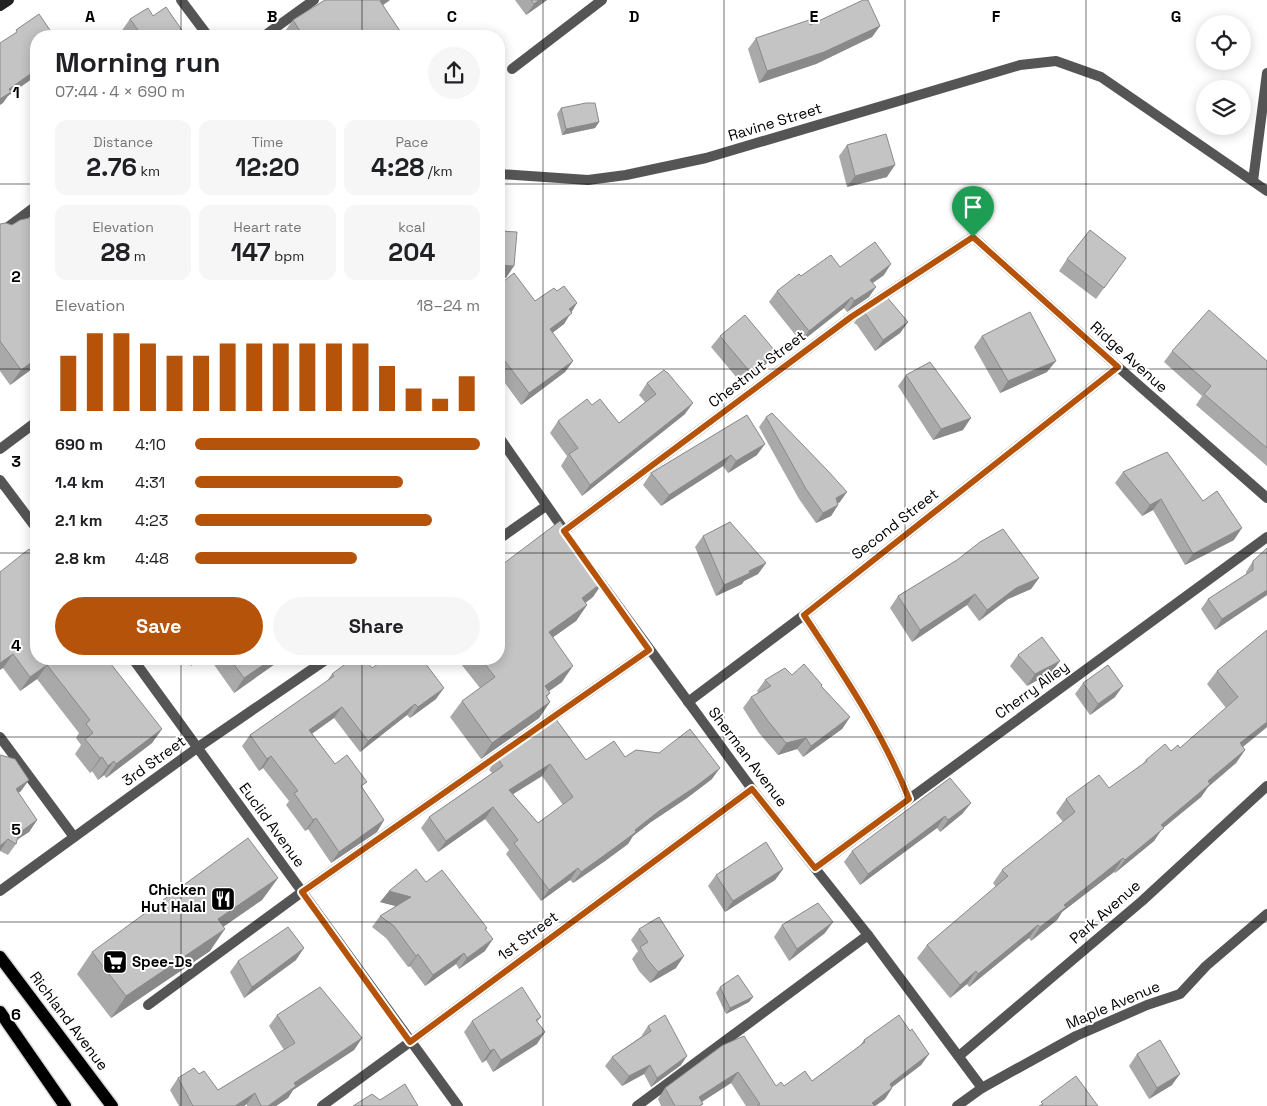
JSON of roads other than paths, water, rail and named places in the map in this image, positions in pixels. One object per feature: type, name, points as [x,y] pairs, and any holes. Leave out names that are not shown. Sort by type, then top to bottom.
[{"type":"main road","name":"Richland Avenue","points":[[0,957],[112,1106]]},
{"type":"main road","points":[[0,1012],[65,1106]]},
{"type":"street","points":[[0,6],[9,0]]},
{"type":"street","points":[[181,0],[204,30]]},
{"type":"street","points":[[272,30],[314,0]]},
{"type":"street","points":[[512,69],[602,0]]},
{"type":"street","name":"Ravine Street","points":[[505,174],[588,180],[626,175],[706,158],[1020,65],[1056,62],[1101,77],[1253,181]]},
{"type":"street","points":[[1267,73],[1253,181],[1267,191]]},
{"type":"street","points":[[0,233],[30,210]]},
{"type":"street","name":"Ridge Avenue","points":[[973,237],[1267,498]]},
{"type":"street","name":"Chestnut Street","points":[[546,506],[567,535],[851,317],[973,237]]},
{"type":"street","name":"Second Street","points":[[688,702],[804,615],[1118,367]]},
{"type":"street","points":[[0,449],[30,426]]},
{"type":"street","points":[[505,446],[546,506],[505,536]]},
{"type":"street","points":[[0,480],[30,520]]},
{"type":"street","name":"Cherry Alley","points":[[815,868],[1267,537]]},
{"type":"street","name":"Sherman Avenue","points":[[587,563],[752,789],[868,936],[960,1056],[982,1088]]},
{"type":"street","points":[[804,615],[881,736],[898,770],[909,799]]},
{"type":"street","points":[[148,1006],[302,892],[649,650]]},
{"type":"street","name":"Euclid Avenue","points":[[137,665],[458,1106]]},
{"type":"street","name":"3rd Street","points":[[0,891],[197,748],[318,665]]},
{"type":"street","points":[[0,737],[74,838]]},
{"type":"street","name":"Park Avenue","points":[[960,1056],[1142,901],[1267,786]]},
{"type":"street","name":"1st Street","points":[[322,1106],[752,789]]},
{"type":"street","name":"Maple Avenue","points":[[957,1106],[982,1088],[1076,1036],[1146,1006],[1180,994],[1206,966],[1267,914]]},
{"type":"street","points":[[637,1106],[868,936]]},
{"type":"place","name":"Chicken Hut Halal","points":[[223,899]]},
{"type":"place","name":"Spee-Ds","points":[[115,962]]}]
